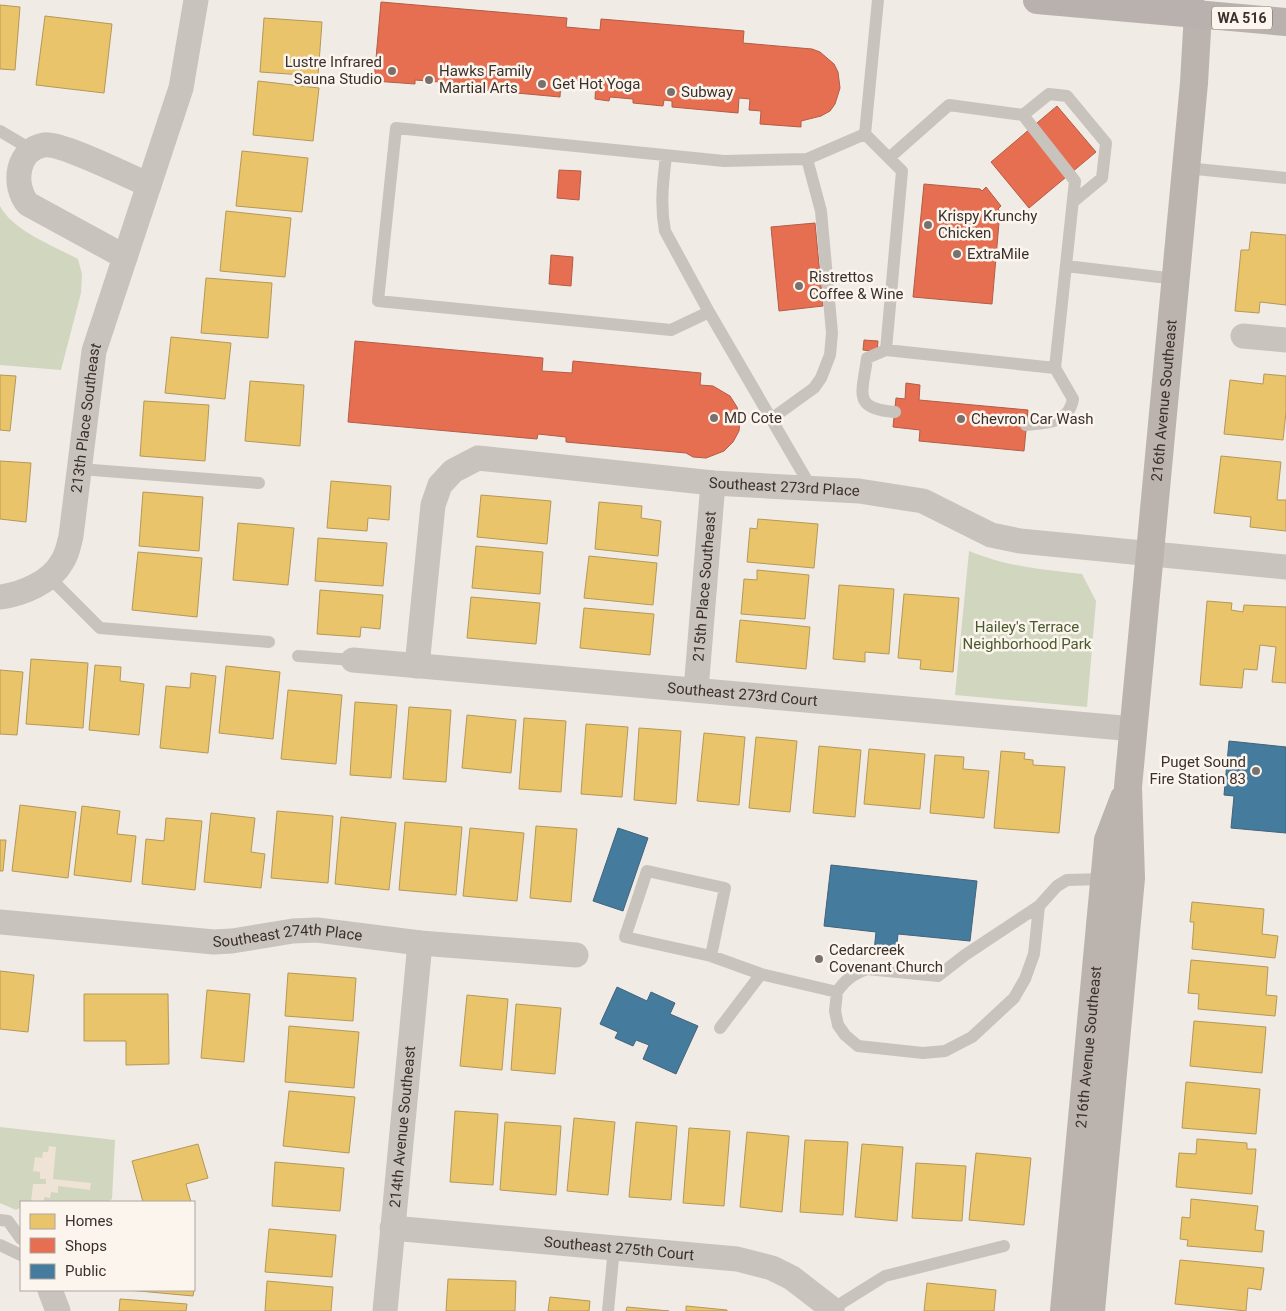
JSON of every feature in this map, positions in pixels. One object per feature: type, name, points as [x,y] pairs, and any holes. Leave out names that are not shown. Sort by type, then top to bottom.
[{"type":"main road","name":"WA 516","points":[[1037,0],[1286,22]]},
{"type":"street","name":"213th Place Southeast","points":[[50,578],[63,562],[71,536],[94,351],[181,88],[196,0]]},
{"type":"street","name":"216th Avenue Southeast","points":[[1091,1311],[1131,878],[1128,788],[1176,279],[1198,13]]},
{"type":"street","points":[[125,257],[28,204],[23,198],[20,187],[20,167],[32,150],[45,145],[62,148],[149,185]]},
{"type":"street","points":[[1242,336],[1286,340]]},
{"type":"street","name":"Southeast 273rd Place","points":[[417,666],[433,505],[440,485],[453,471],[478,458],[713,483],[859,491],[924,501],[991,535],[1020,541],[1286,568]]},
{"type":"street","name":"215th Place Southeast","points":[[696,690],[713,483]]},
{"type":"street","points":[[0,597],[16,594],[50,578]]},
{"type":"street","name":"Southeast 273rd Court","points":[[352,660],[1134,729]]},
{"type":"street","name":"216th Avenue Southeast","points":[[1064,1311],[1108,840],[1128,788]]},
{"type":"street","name":"Southeast 274th Place","points":[[0,922],[214,942],[293,931],[317,930],[420,943],[576,955]]},
{"type":"street","name":"214th Avenue Southeast","points":[[385,1311],[420,943]]},
{"type":"street","name":"Southeast 275th Court","points":[[392,1228],[737,1259],[772,1268],[792,1278],[832,1310]]},
{"type":"street","points":[[50,1291],[58,1311]]},
{"type":"lane","points":[[865,134],[878,0]]},
{"type":"lane","points":[[1023,115],[1049,94],[1067,96],[1106,143],[1102,178],[1073,202]]},
{"type":"lane","points":[[889,158],[949,105],[1023,115],[1075,181],[1055,368],[1073,399],[1072,406],[1063,418],[1054,422],[1026,425]]},
{"type":"lane","points":[[709,312],[671,330],[378,301],[396,128],[724,161],[807,158],[865,134]]},
{"type":"lane","points":[[0,131],[32,150]]},
{"type":"lane","points":[[865,134],[902,171],[886,350]]},
{"type":"lane","points":[[666,156],[661,193],[665,231],[709,312],[812,488]]},
{"type":"lane","points":[[771,419],[814,388],[830,356],[832,333],[821,211],[807,158]]},
{"type":"lane","points":[[1186,168],[1286,178]]},
{"type":"lane","points":[[1066,266],[1176,279]]},
{"type":"lane","points":[[895,412],[880,411],[868,406],[862,397],[867,358],[886,350],[1055,368]]},
{"type":"lane","points":[[80,469],[259,482]]},
{"type":"lane","points":[[50,578],[100,628],[269,642]]},
{"type":"lane","points":[[298,656],[352,660]]},
{"type":"lane","points":[[711,956],[725,888],[647,871],[625,936],[711,956],[761,974],[837,992]]},
{"type":"lane","points":[[1039,906],[1034,954],[1025,979],[1014,998],[972,1036],[945,1051],[923,1052],[858,1046],[845,1035],[838,1025],[835,1011],[837,992],[845,981],[856,973],[866,969],[938,976],[965,955],[1039,906],[1058,886],[1067,880],[1104,879]]},
{"type":"lane","points":[[720,1028],[761,974]]},
{"type":"lane","points":[[0,1220],[8,1221],[20,1238]]},
{"type":"lane","points":[[0,1245],[20,1255]]},
{"type":"lane","points":[[832,1310],[884,1276],[1004,1246]]},
{"type":"lane","points":[[608,1311],[614,1248]]},
{"type":"green space","points":[[0,206],[14,223],[24,230],[78,259],[82,274],[81,293],[61,370],[0,365]]},
{"type":"green space","name":"Hailey's Terrace Neighborhood Park","points":[[969,551],[1011,564],[1082,574],[1096,601],[1087,707],[955,695]]},
{"type":"green space","points":[[0,1127],[115,1140],[112,1199],[109,1201],[20,1201],[20,1208],[16,1210],[0,1203]]},
{"type":"shaded area","points":[[49,1146],[56,1147],[53,1179],[91,1183],[90,1190],[58,1186],[58,1193],[51,1192],[50,1198],[44,1197],[44,1201],[31,1201],[33,1184],[46,1184],[46,1179],[40,1179],[40,1172],[33,1171],[35,1157],[42,1158],[43,1152],[48,1152]]},
{"type":"building: Homes","points":[[0,5],[20,7],[15,70],[0,69]]},
{"type":"building: Homes","points":[[45,16],[112,24],[104,93],[36,85]]},
{"type":"building: Homes","points":[[264,18],[322,22],[318,76],[260,72]]},
{"type":"building: Homes","points":[[258,81],[319,88],[313,141],[253,135]]},
{"type":"building: Homes","points":[[242,151],[308,158],[302,212],[236,206]]},
{"type":"building: Homes","points":[[226,211],[291,218],[285,277],[220,271]]},
{"type":"building: Homes","points":[[1251,232],[1286,235],[1286,305],[1260,302],[1259,313],[1235,311],[1241,250],[1249,250]]},
{"type":"building: Homes","points":[[206,278],[272,283],[268,338],[201,333]]},
{"type":"building: Homes","points":[[171,337],[231,343],[225,399],[165,393]]},
{"type":"building: Homes","points":[[1264,374],[1286,376],[1286,412],[1283,440],[1224,434],[1230,380],[1263,384]]},
{"type":"building: Homes","points":[[0,375],[16,376],[10,431],[0,430]]},
{"type":"building: Homes","points":[[250,381],[304,385],[300,446],[245,441]]},
{"type":"building: Homes","points":[[144,401],[209,405],[205,461],[140,456]]},
{"type":"building: Homes","points":[[1221,456],[1281,462],[1277,500],[1286,500],[1286,531],[1250,527],[1251,517],[1214,513]]},
{"type":"building: Homes","points":[[0,461],[31,463],[26,522],[0,519]]},
{"type":"building: Homes","points":[[331,481],[391,486],[389,520],[368,518],[367,531],[327,528]]},
{"type":"building: Homes","points":[[143,492],[203,497],[199,551],[139,546]]},
{"type":"building: Homes","points":[[481,495],[551,501],[547,544],[477,537]]},
{"type":"building: Homes","points":[[599,502],[642,506],[641,518],[661,521],[658,556],[595,549]]},
{"type":"building: Homes","points":[[758,519],[818,524],[814,568],[747,562],[750,528],[757,529]]},
{"type":"building: Homes","points":[[238,523],[294,528],[288,585],[233,580]]},
{"type":"building: Homes","points":[[318,538],[387,543],[383,586],[315,581]]},
{"type":"building: Homes","points":[[476,546],[543,552],[540,594],[472,588]]},
{"type":"building: Homes","points":[[138,552],[202,558],[197,617],[132,610]]},
{"type":"building: Homes","points":[[589,556],[657,563],[653,605],[584,598]]},
{"type":"building: Homes","points":[[757,570],[809,575],[805,619],[741,614],[744,579],[757,580]]},
{"type":"building: Homes","points":[[839,585],[894,589],[889,654],[865,652],[865,662],[833,659]]},
{"type":"building: Homes","points":[[320,590],[383,595],[380,629],[361,627],[360,637],[317,634]]},
{"type":"building: Homes","points":[[904,594],[959,598],[953,672],[920,669],[921,660],[898,658]]},
{"type":"building: Homes","points":[[471,597],[540,603],[536,644],[467,638]]},
{"type":"building: Homes","points":[[1207,601],[1232,603],[1231,610],[1243,612],[1244,605],[1286,607],[1286,683],[1272,682],[1276,647],[1260,645],[1257,670],[1244,669],[1242,688],[1200,685]]},
{"type":"building: Homes","points":[[584,608],[654,614],[650,655],[580,648]]},
{"type":"building: Homes","points":[[740,620],[810,627],[806,669],[736,662]]},
{"type":"building: Homes","points":[[31,659],[88,663],[83,728],[26,724]]},
{"type":"building: Homes","points":[[95,665],[121,667],[120,681],[144,684],[139,735],[89,730]]},
{"type":"building: Homes","points":[[226,666],[280,672],[273,739],[219,733]]},
{"type":"building: Homes","points":[[0,670],[23,672],[17,735],[0,734]]},
{"type":"building: Homes","points":[[191,673],[216,676],[208,753],[160,748],[166,686],[190,688]]},
{"type":"building: Homes","points":[[288,690],[342,695],[336,764],[281,759]]},
{"type":"building: Homes","points":[[355,702],[397,705],[391,778],[350,775]]},
{"type":"building: Homes","points":[[409,707],[451,710],[446,782],[403,779]]},
{"type":"building: Homes","points":[[467,715],[516,720],[511,773],[462,768]]},
{"type":"building: Homes","points":[[524,718],[566,721],[561,792],[519,789]]},
{"type":"building: Homes","points":[[586,724],[628,727],[622,797],[581,794]]},
{"type":"building: Homes","points":[[639,728],[681,731],[676,804],[634,800]]},
{"type":"building: Homes","points":[[704,733],[745,737],[739,805],[697,801]]},
{"type":"building: Homes","points":[[756,737],[797,741],[790,812],[749,808]]},
{"type":"building: Homes","points":[[819,746],[861,750],[855,817],[813,813]]},
{"type":"building: Homes","points":[[869,749],[925,754],[920,809],[864,804]]},
{"type":"building: Homes","points":[[1001,751],[1025,753],[1024,759],[1033,760],[1033,765],[1065,767],[1059,833],[994,828]]},
{"type":"building: Homes","points":[[935,755],[964,757],[963,769],[989,771],[984,818],[930,813]]},
{"type":"building: Homes","points":[[20,805],[76,812],[68,878],[12,871]]},
{"type":"building: Homes","points":[[82,806],[120,811],[117,834],[136,836],[131,882],[74,875]]},
{"type":"building: Homes","points":[[277,811],[333,816],[328,883],[271,878]]},
{"type":"building: Homes","points":[[211,813],[255,818],[251,852],[265,854],[261,888],[204,882]]},
{"type":"building: Homes","points":[[341,817],[396,823],[389,890],[335,884]]},
{"type":"building: Homes","points":[[166,818],[202,821],[195,890],[142,884],[146,839],[164,841]]},
{"type":"building: Homes","points":[[405,822],[462,827],[456,895],[399,890]]},
{"type":"building: Homes","points":[[536,826],[577,829],[571,902],[530,898]]},
{"type":"building: Homes","points":[[470,828],[524,833],[517,901],[463,896]]},
{"type":"building: Homes","points":[[0,840],[6,840],[3,871],[0,871]]},
{"type":"building: Homes","points":[[1192,902],[1264,909],[1262,934],[1278,936],[1275,958],[1192,949],[1194,922],[1190,922]]},
{"type":"building: Homes","points":[[1191,960],[1268,967],[1266,995],[1277,996],[1275,1016],[1198,1009],[1199,994],[1188,993]]},
{"type":"building: Homes","points":[[0,971],[34,975],[28,1032],[0,1029]]},
{"type":"building: Homes","points":[[288,973],[356,978],[353,1021],[285,1016]]},
{"type":"building: Homes","points":[[207,990],[250,994],[244,1062],[201,1058]]},
{"type":"building: Homes","points":[[84,994],[168,994],[169,1064],[126,1065],[126,1041],[84,1041]]},
{"type":"building: Homes","points":[[467,995],[508,999],[502,1070],[460,1066]]},
{"type":"building: Homes","points":[[516,1004],[561,1008],[555,1074],[511,1070]]},
{"type":"building: Homes","points":[[1194,1021],[1266,1027],[1262,1073],[1190,1066]]},
{"type":"building: Homes","points":[[289,1026],[359,1032],[354,1088],[285,1082]]},
{"type":"building: Homes","points":[[1186,1082],[1260,1089],[1256,1134],[1182,1128]]},
{"type":"building: Homes","points":[[289,1091],[355,1097],[349,1153],[283,1146]]},
{"type":"building: Homes","points":[[455,1111],[498,1114],[493,1185],[450,1182]]},
{"type":"building: Homes","points":[[574,1118],[615,1122],[608,1195],[567,1191]]},
{"type":"building: Homes","points":[[505,1122],[561,1126],[556,1195],[500,1190]]},
{"type":"building: Homes","points":[[636,1122],[677,1126],[671,1200],[629,1197]]},
{"type":"building: Homes","points":[[689,1128],[730,1131],[724,1206],[683,1203]]},
{"type":"building: Homes","points":[[747,1132],[789,1136],[782,1212],[740,1207]]},
{"type":"building: Homes","points":[[1197,1139],[1247,1143],[1247,1149],[1256,1149],[1252,1194],[1176,1187],[1179,1153],[1196,1154]]},
{"type":"building: Homes","points":[[805,1140],[848,1142],[843,1215],[800,1212]]},
{"type":"building: Homes","points":[[198,1144],[208,1178],[186,1184],[191,1201],[143,1201],[132,1161]]},
{"type":"building: Homes","points":[[862,1144],[903,1147],[897,1221],[855,1217]]},
{"type":"building: Homes","points":[[976,1153],[1031,1158],[1024,1225],[969,1220]]},
{"type":"building: Homes","points":[[275,1162],[344,1168],[340,1211],[272,1206]]},
{"type":"building: Homes","points":[[916,1163],[966,1166],[962,1221],[912,1218]]},
{"type":"building: Homes","points":[[1191,1199],[1258,1206],[1255,1230],[1264,1231],[1262,1252],[1187,1246],[1188,1240],[1180,1239],[1182,1217],[1190,1218]]},
{"type":"building: Homes","points":[[269,1229],[336,1235],[332,1277],[265,1272]]},
{"type":"building: Homes","points":[[1180,1260],[1264,1268],[1261,1290],[1248,1288],[1246,1311],[1175,1304]]},
{"type":"building: Homes","points":[[448,1279],[516,1281],[515,1311],[446,1311]]},
{"type":"building: Homes","points":[[267,1281],[333,1287],[331,1311],[265,1311]]},
{"type":"building: Homes","points":[[927,1283],[996,1290],[994,1311],[924,1311]]},
{"type":"building: Homes","points":[[139,1291],[194,1291],[193,1296]]},
{"type":"building: Homes","points":[[550,1297],[590,1301],[589,1311],[548,1311]]},
{"type":"building: Homes","points":[[120,1299],[187,1304],[186,1311],[119,1311]]},
{"type":"building: Homes","points":[[686,1306],[727,1310],[727,1311],[686,1311]]},
{"type":"building: Homes","points":[[627,1307],[669,1311],[626,1311]]},
{"type":"building: Shops","points":[[381,2],[567,18],[566,27],[600,30],[601,19],[744,31],[743,43],[812,49],[820,52],[834,64],[838,72],[840,88],[835,104],[830,111],[821,116],[801,121],[801,127],[760,124],[761,111],[749,110],[750,99],[739,98],[738,113],[672,107],[672,101],[664,100],[663,106],[633,103],[633,99],[610,97],[609,101],[595,99],[596,82],[561,79],[560,97],[440,86],[440,82],[415,80],[415,84],[374,81]]},
{"type":"building: Shops","points":[[1057,106],[1096,152],[1029,208],[991,162]]},
{"type":"building: Shops","points":[[559,170],[581,171],[579,200],[557,198]]},
{"type":"building: Shops","name":"ExtraMile","points":[[924,184],[980,189],[982,191],[986,187],[1001,206],[998,209],[1000,211],[992,304],[913,297]]},
{"type":"building: Shops","name":"Ristrettos Coffee & Wine","points":[[815,223],[823,306],[779,311],[771,227]]},
{"type":"building: Shops","points":[[551,255],[573,257],[571,286],[549,284]]},
{"type":"building: Shops","points":[[864,340],[878,341],[877,352],[863,350]]},
{"type":"building: Shops","points":[[355,341],[543,358],[542,371],[572,373],[573,361],[701,373],[700,385],[713,386],[730,396],[737,407],[740,419],[739,431],[733,442],[724,451],[706,458],[693,457],[686,453],[566,442],[566,437],[538,434],[537,439],[348,422]]},
{"type":"building: Shops","name":"Chevron Car Wash","points":[[906,383],[920,385],[919,400],[1028,410],[1024,451],[919,441],[920,430],[893,427],[896,398],[905,399]]},
{"type":"building: Public","name":"Puget Sound Fire Station 83","points":[[1229,741],[1286,747],[1286,833],[1231,828],[1234,796],[1224,795]]},
{"type":"building: Public","points":[[618,828],[648,838],[623,911],[593,901]]},
{"type":"building: Public","points":[[831,865],[977,881],[970,941],[898,934],[896,954],[874,951],[876,932],[824,926]]},
{"type":"building: Public","points":[[617,987],[647,1001],[651,992],[675,1003],[670,1014],[698,1026],[676,1074],[643,1059],[649,1045],[636,1040],[633,1046],[615,1038],[618,1032],[600,1024]]},
{"type":"place","name":"Lustre Infrared Sauna Studio","points":[[392,71]]},
{"type":"place","name":"Hawks Family Martial Arts","points":[[429,80]]},
{"type":"place","name":"Get Hot Yoga","points":[[542,84]]},
{"type":"place","name":"Subway","points":[[671,92]]},
{"type":"place","name":"Krispy Krunchy Chicken","points":[[928,225]]},
{"type":"place","name":"ExtraMile","points":[[957,254]]},
{"type":"place","name":"Ristrettos Coffee & Wine","points":[[799,286]]},
{"type":"place","name":"MD Cote","points":[[714,418]]},
{"type":"place","name":"Chevron Car Wash","points":[[961,419]]},
{"type":"place","name":"Puget Sound Fire Station 83","points":[[1256,771]]},
{"type":"place","name":"Cedarcreek Covenant Church","points":[[819,959]]}]
